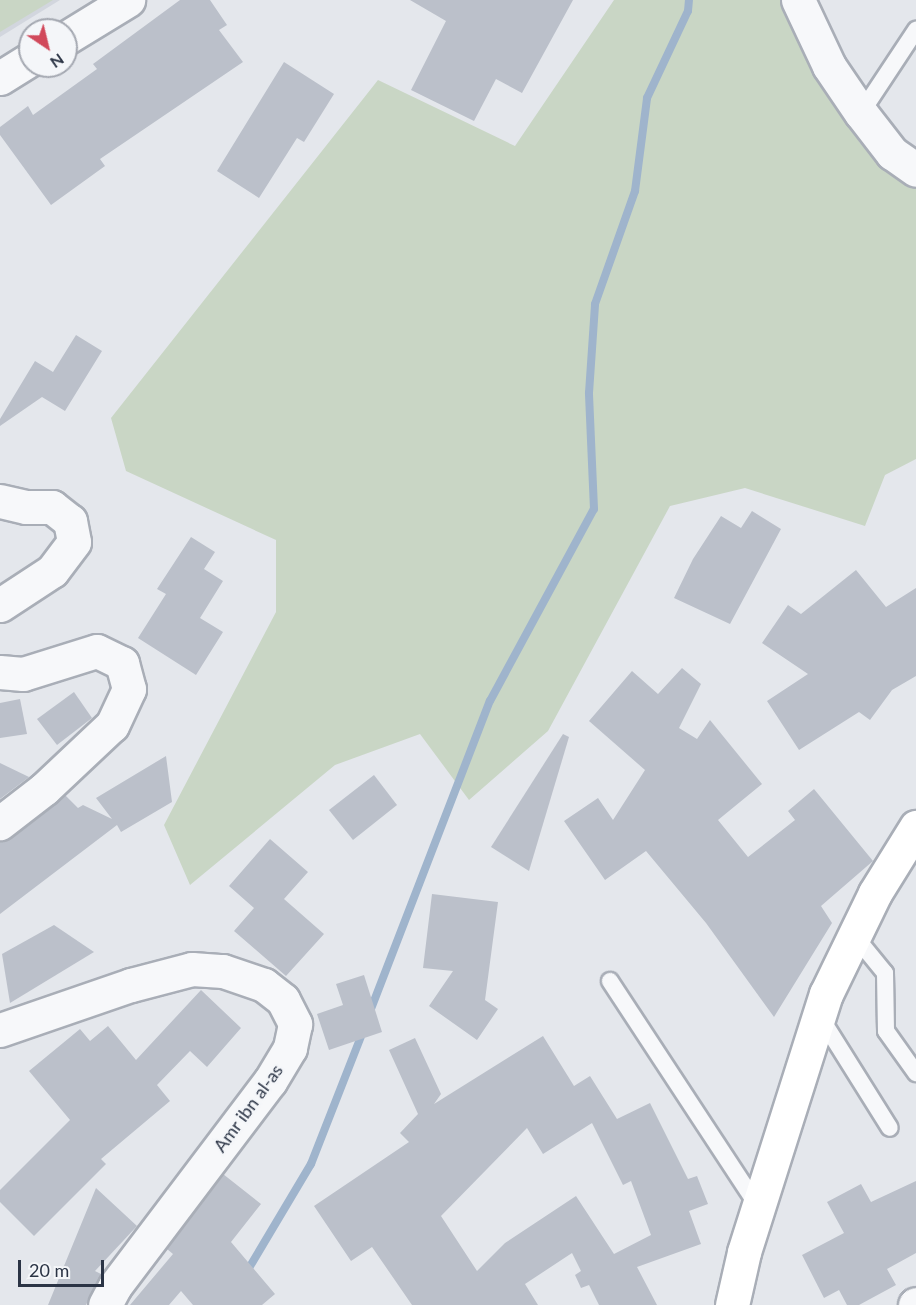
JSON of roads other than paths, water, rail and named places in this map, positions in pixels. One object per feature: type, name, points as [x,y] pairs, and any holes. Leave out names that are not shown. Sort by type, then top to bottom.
[{"type":"street","points":[[78,31],[128,0]]},
{"type":"street","points":[[798,0],[829,66],[861,113],[892,153],[916,170]]},
{"type":"street","points":[[0,78],[18,67]]},
{"type":"street","points":[[0,501],[26,507],[52,507],[70,521],[74,542],[52,571],[0,605]]},
{"type":"street","points":[[0,672],[22,674],[97,651],[122,663],[129,689],[112,725],[44,789],[0,823]]},
{"type":"street","points":[[732,1305],[759,1207],[819,1015],[854,935],[916,827]]},
{"type":"street","name":"Amr ibn al-as","points":[[0,1030],[131,985],[192,969],[223,971],[264,984],[283,1000],[295,1024],[290,1048],[270,1081],[115,1286],[105,1305]]},
{"type":"lane","points":[[861,113],[916,30]]},
{"type":"lane","points":[[854,935],[885,973],[886,1031],[916,1073]]},
{"type":"lane","points":[[610,981],[759,1207]]},
{"type":"lane","points":[[819,1015],[890,1128]]},
{"type":"waterway","points":[[369,1014],[490,701],[594,509],[589,393],[595,304],[635,191],[647,98],[688,11],[689,0]]},
{"type":"waterway","points":[[246,1273],[311,1164],[363,1031]]}]
